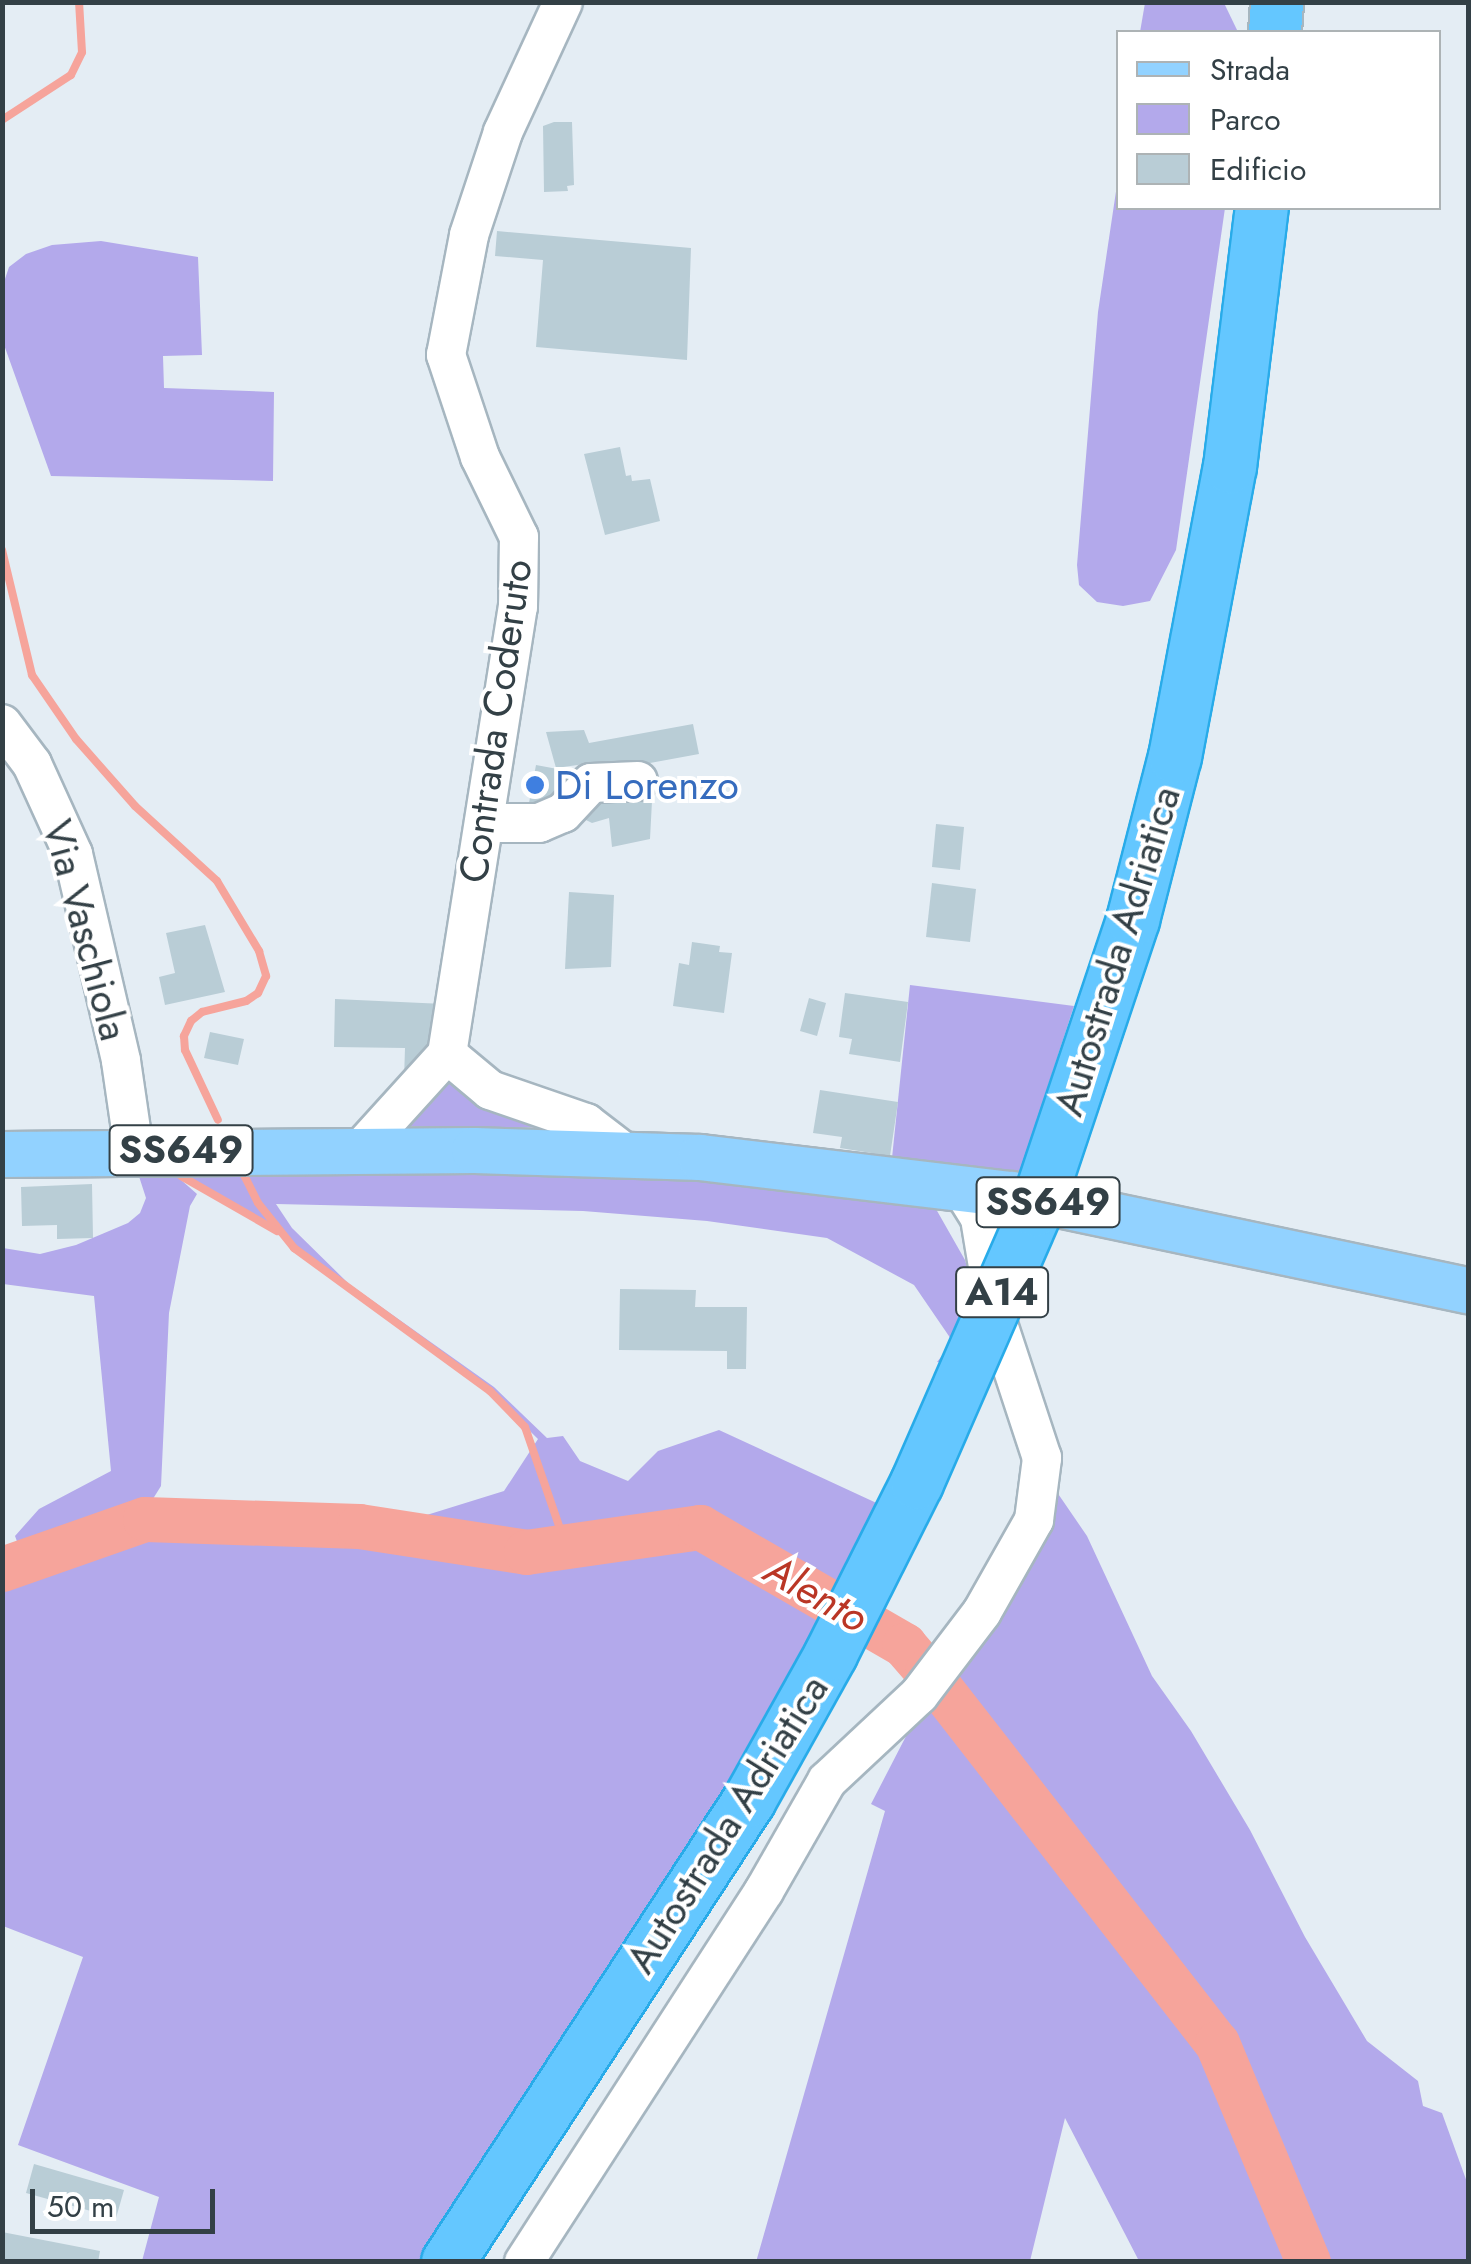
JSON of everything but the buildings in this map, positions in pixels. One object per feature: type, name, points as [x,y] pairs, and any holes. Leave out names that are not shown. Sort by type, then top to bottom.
[{"type":"highway","points":[[1275,30],[1277,2]]},
{"type":"highway","points":[[1308,30],[1310,2]]},
{"type":"highway","name":"Autostrada Adriatica","points":[[448,2262],[749,1800],[822,1670],[917,1483],[1036,1210],[1127,938],[1175,757],[1227,486],[1262,210]]},
{"type":"highway","name":"Autostrada Adriatica","points":[[487,2262],[797,1783],[903,1587],[983,1419],[1068,1216],[1140,1005],[1207,760],[1260,487],[1295,210]]},
{"type":"main road","name":"SS649","points":[[2,1154],[134,1150],[624,1153],[813,1167],[961,1187],[1468,1290]]},
{"type":"street","name":"Contrada Coderuto","points":[[447,1054],[518,607],[520,537],[480,458],[446,355],[470,235],[503,132],[563,2]]},
{"type":"street","name":"Via Vaschiola","points":[[2,724],[32,764],[73,854],[121,1062],[134,1150]]},
{"type":"street","points":[[484,824],[539,823],[563,813],[591,783],[638,781]]},
{"type":"street","points":[[360,1150],[447,1054],[490,1090],[586,1123],[624,1153]]},
{"type":"street","points":[[524,2262],[764,1891],[827,1781],[919,1695],[982,1612],[1034,1520],[1042,1458],[997,1321],[980,1218],[961,1187]]},
{"type":"green space","points":[[1145,3],[1224,3],[1237,30],[1140,30]]},
{"type":"green space","points":[[1116,191],[1116,210],[1225,210],[1176,550],[1150,601],[1123,606],[1097,602],[1079,585],[1077,565],[1098,312]]},
{"type":"green space","points":[[101,241],[198,257],[202,355],[163,356],[164,388],[274,392],[273,481],[51,476],[3,342],[3,285],[9,267],[26,254],[52,245]]},
{"type":"green space","points":[[910,985],[1074,1006],[1019,1175],[892,1158]]},
{"type":"green space","points":[[446,1076],[566,1128],[396,1126]]},
{"type":"green space","points":[[135,1164],[164,1165],[197,1194],[190,1206],[169,1313],[161,1486],[151,1502],[193,1499],[360,1518],[417,1518],[504,1491],[538,1439],[480,1382],[295,1246],[257,1196],[242,1165],[676,1173],[932,1202],[965,1260],[977,1300],[948,1363],[937,1362],[953,1342],[914,1285],[827,1238],[707,1221],[583,1211],[276,1204],[292,1228],[349,1284],[494,1387],[547,1438],[563,1436],[580,1461],[628,1481],[658,1451],[719,1430],[883,1506],[768,1724],[423,2261],[142,2261],[159,2197],[18,2145],[83,1957],[3,1926],[3,1581],[46,1559],[134,1531],[144,1515],[22,1555],[15,1536],[39,1509],[111,1471],[94,1296],[3,1284],[3,1248],[40,1254],[76,1245],[128,1223],[140,1213],[146,1198]]},
{"type":"green space","points":[[173,1164],[237,1164],[279,1232],[196,1181]]},
{"type":"green space","points":[[1050,1482],[1087,1536],[1152,1676],[1191,1731],[1250,1830],[1305,1937],[1367,2041],[1418,2081],[1423,2106],[1442,2113],[1468,2185],[1468,2261],[1309,2261],[1218,2043],[974,1731],[1216,2044],[1307,2261],[1139,2261],[1065,2118],[1030,2261],[756,2262],[885,1811],[871,1804],[934,1682]]},
{"type":"waterway","points":[[2,120],[71,75],[82,52],[79,2]]},
{"type":"waterway","points":[[2,550],[32,675],[76,739],[135,806],[217,881],[259,951],[266,976],[258,993],[246,1001],[202,1012],[191,1021],[184,1036],[185,1050],[218,1120]]},
{"type":"waterway","points":[[240,1167],[258,1203],[294,1248],[490,1391],[525,1427],[566,1546]]},
{"type":"waterway","points":[[181,1176],[277,1231]]},
{"type":"waterway","name":"Alento","points":[[2,1569],[145,1519],[359,1526],[526,1552],[700,1527],[904,1645],[927,1671],[1217,2043],[1308,2262]]},
{"type":"place","name":"Di Lorenzo","points":[[535,785]]}]
